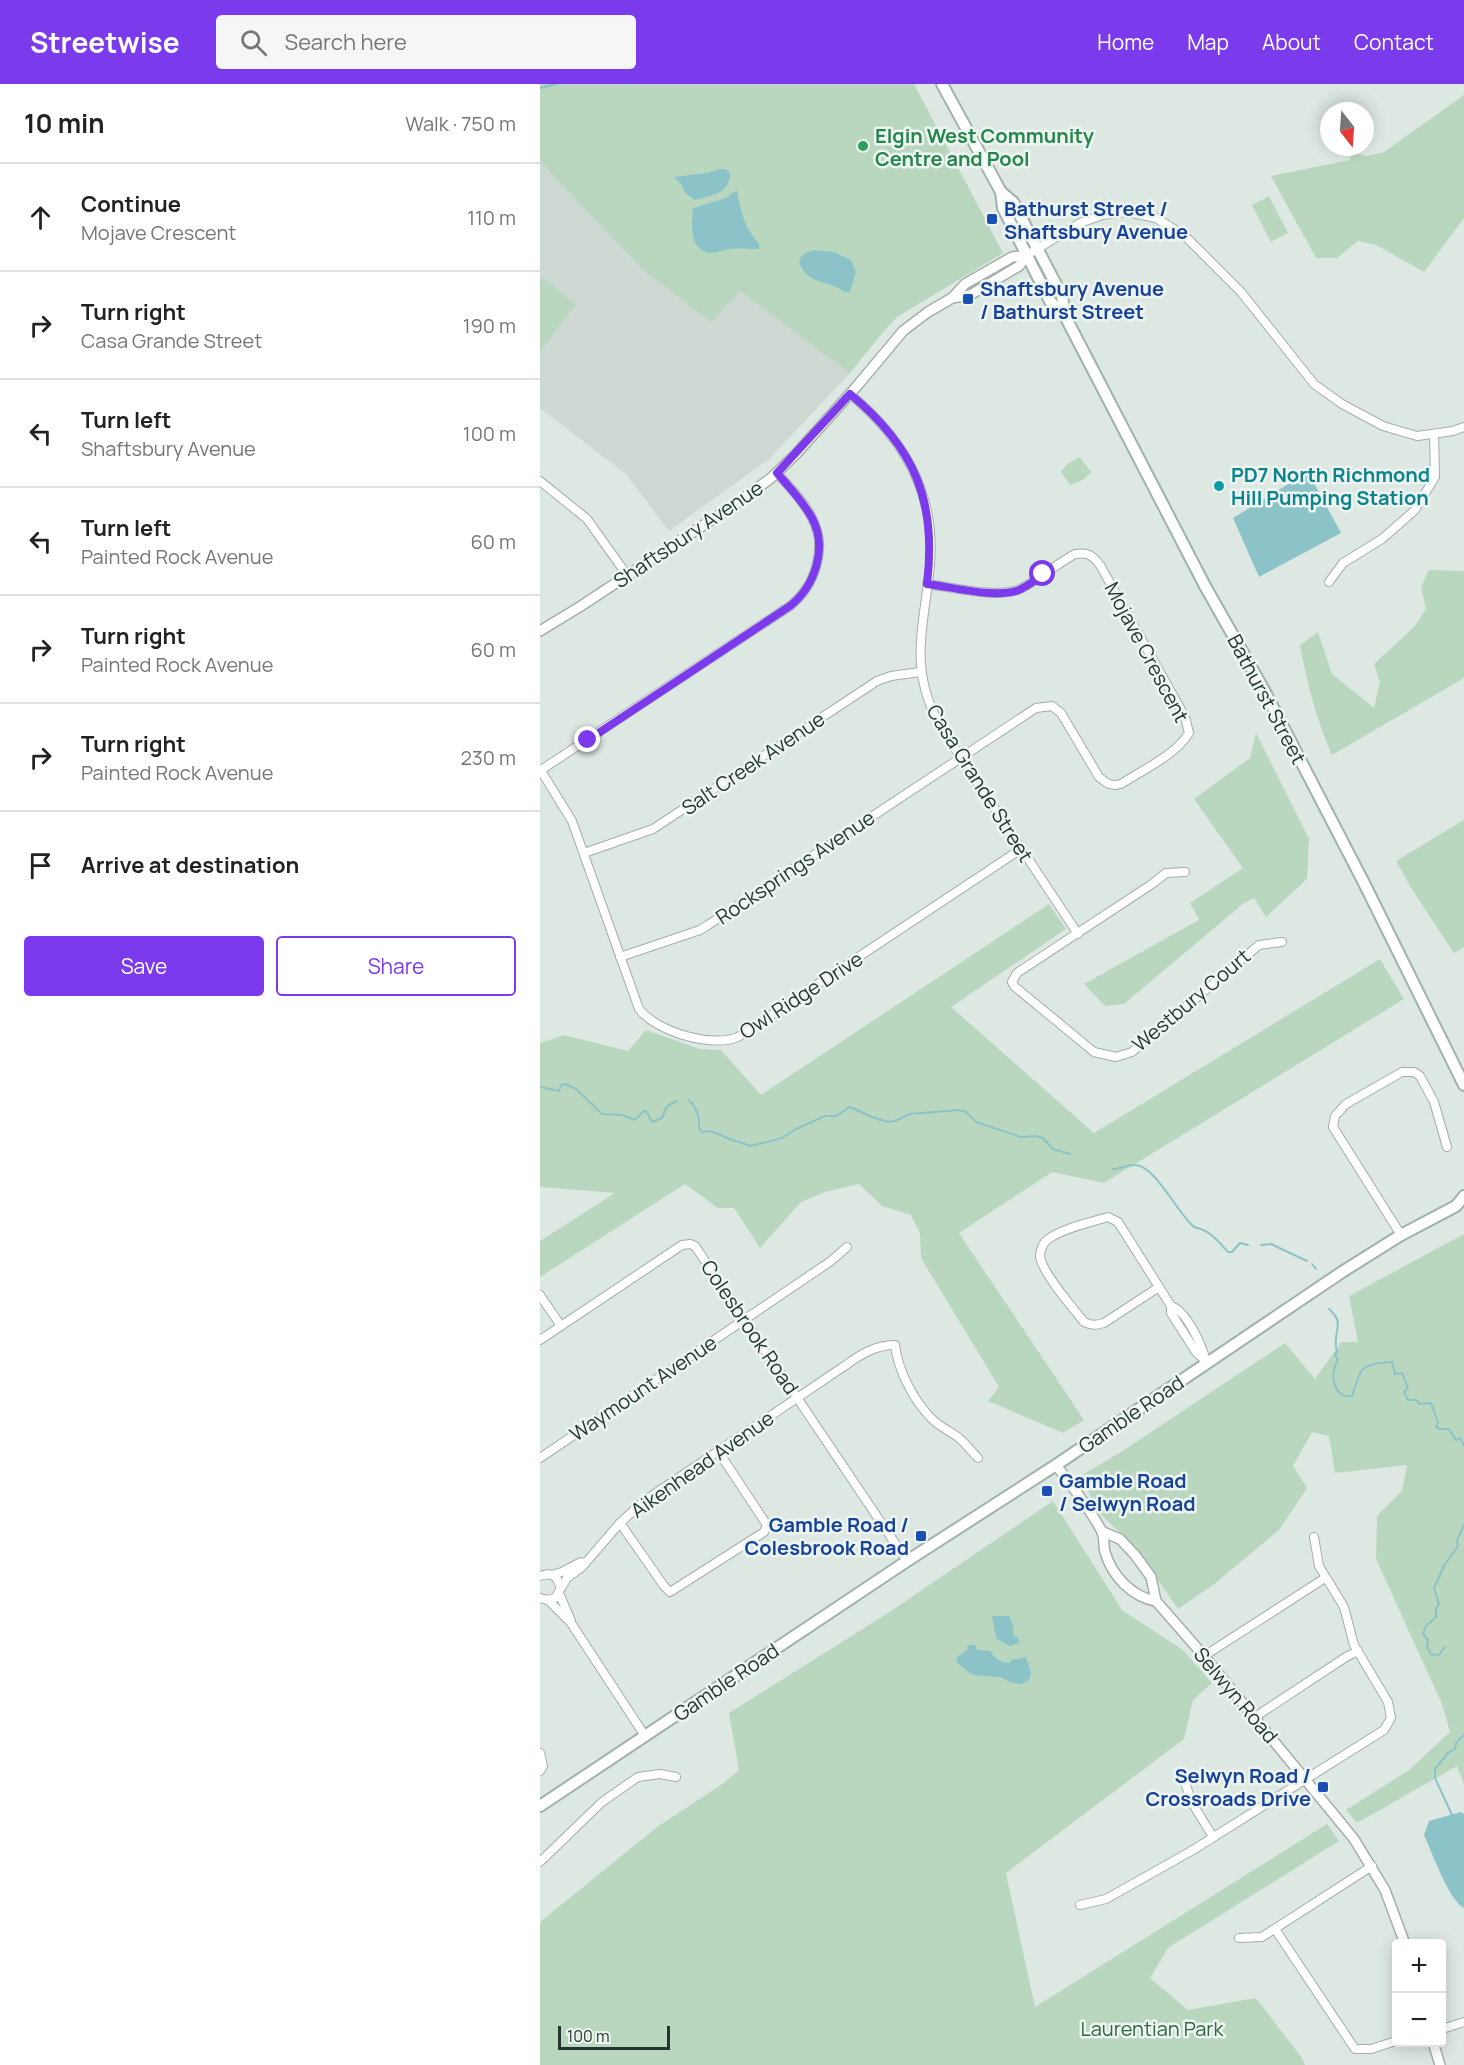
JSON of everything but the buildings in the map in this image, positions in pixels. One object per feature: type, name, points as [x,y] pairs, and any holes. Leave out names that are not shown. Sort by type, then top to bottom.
[{"type":"main road","name":"Bathurst Street","points":[[942,84],[1001,192],[1003,208],[1050,301],[1065,316],[1205,586],[1265,692],[1364,883],[1464,1085]]},
{"type":"main road","name":"Bathurst Street","points":[[1001,192],[1013,202],[1062,296],[1065,316]]},
{"type":"main road","name":"Gamble Road","points":[[540,1806],[907,1561],[1056,1465],[1342,1272],[1401,1235],[1460,1207],[1464,1196]]},
{"type":"street","points":[[1027,255],[1080,223],[1102,215],[1127,212],[1156,218],[1185,236],[1241,292],[1314,384],[1342,404],[1383,426],[1417,436],[1453,431],[1464,427]]},
{"type":"street","name":"Shaftsbury Avenue","points":[[540,631],[731,507],[777,473],[850,394],[903,330],[952,298],[970,295],[1019,266],[1027,255]]},
{"type":"street","name":"Casa Grande Street","points":[[850,394],[872,413],[893,436],[905,454],[916,476],[929,519],[931,539],[920,646],[920,672],[926,697],[960,757],[1078,934]]},
{"type":"street","points":[[1329,582],[1343,563],[1382,539],[1415,510],[1435,477],[1434,434]]},
{"type":"street","points":[[540,770],[790,606],[804,592],[815,571],[818,559],[816,529],[803,503],[777,473]]},
{"type":"street","points":[[541,483],[587,519],[627,575]]},
{"type":"street","name":"Mojave Crescent","points":[[927,584],[995,593],[1009,592],[1020,589],[1075,554],[1084,552],[1090,554],[1100,565],[1185,717],[1189,733],[1182,745],[1121,784],[1114,786],[1099,777],[1061,713],[1052,706],[1036,708],[960,757]]},
{"type":"street","name":"Salt Creek Avenue","points":[[584,853],[653,829],[877,681],[891,676],[920,672]]},
{"type":"street","name":"Rocksprings Avenue","points":[[620,957],[700,930],[960,757]]},
{"type":"street","name":"Owl Ridge Drive","points":[[540,770],[568,813],[637,1005],[649,1019],[663,1027],[705,1040],[731,1040],[746,1032],[1021,849]]},
{"type":"street","name":"Westbury Court","points":[[1185,872],[1166,873],[1017,973],[1012,982],[1018,990],[1094,1052],[1116,1057],[1132,1052],[1259,945],[1282,942]]},
{"type":"street","points":[[1401,1235],[1333,1127],[1335,1116],[1346,1104],[1393,1077],[1402,1072],[1414,1071],[1420,1076],[1434,1102],[1447,1147]]},
{"type":"street","points":[[1159,1287],[1104,1323],[1089,1325],[1060,1292],[1042,1261],[1041,1251],[1046,1240],[1055,1235],[1108,1217],[1118,1222],[1171,1306],[1178,1308],[1193,1331],[1203,1348],[1206,1362]]},
{"type":"street","name":"Colesbrook Road","points":[[540,1340],[682,1245],[690,1244],[699,1251],[746,1319],[907,1561]]},
{"type":"street","name":"Waymount Avenue","points":[[540,1458],[831,1262],[847,1246]]},
{"type":"street","points":[[540,1295],[561,1326]]},
{"type":"street","name":"Aikenhead Avenue","points":[[543,1599],[555,1598],[567,1578],[582,1567],[620,1523],[644,1501],[859,1356],[884,1345],[895,1345],[896,1358],[901,1370],[931,1419],[959,1438],[978,1458]]},
{"type":"street","points":[[620,1523],[670,1592],[675,1591],[764,1532],[767,1526],[765,1522],[718,1451]]},
{"type":"street","name":"Selwyn Road","points":[[1056,1465],[1103,1532],[1105,1551],[1120,1580],[1145,1599],[1156,1601]]},
{"type":"street","name":"Selwyn Road","points":[[1103,1532],[1120,1539],[1136,1555],[1150,1577],[1156,1601],[1255,1717],[1354,1839],[1372,1866],[1391,1903],[1404,1939]]},
{"type":"street","points":[[1080,1905],[1106,1899],[1213,1838],[1384,1730],[1390,1718],[1388,1702],[1358,1651],[1344,1607],[1319,1566],[1314,1537]]},
{"type":"street","name":"Aikenhead Avenue","points":[[546,1575],[562,1572],[585,1561]]},
{"type":"street","points":[[540,1569],[546,1575],[559,1580],[560,1598],[572,1623]]},
{"type":"street","points":[[1204,1656],[1325,1578]]},
{"type":"street","points":[[543,1599],[572,1623],[645,1736]]},
{"type":"street","points":[[1255,1717],[1358,1651]]},
{"type":"street","points":[[540,1752],[543,1766],[540,1771]]},
{"type":"street","points":[[540,1862],[602,1802],[638,1777],[660,1774],[676,1777]]},
{"type":"street","points":[[1186,1785],[1191,1801],[1213,1838]]},
{"type":"street","points":[[1239,1938],[1262,1937],[1372,1866]]},
{"type":"street","points":[[1275,1929],[1355,2049],[1371,2049],[1392,2042]]},
{"type":"street","points":[[1446,2028],[1464,2022]]},
{"type":"street","points":[[1434,2047],[1440,2065]]},
{"type":"shaded area","points":[[540,162],[644,271],[710,321],[740,290],[850,373],[768,460],[669,531],[627,475],[540,408]]},
{"type":"green space","points":[[540,84],[914,84],[1003,253],[897,317],[850,373],[740,291],[711,322],[644,271],[540,162]]},
{"type":"green space","points":[[1464,95],[1464,218],[1424,272],[1376,245],[1358,241],[1337,258],[1316,258],[1271,176],[1350,160],[1351,156],[1374,156],[1384,152]]},
{"type":"green space","points":[[1269,196],[1288,233],[1271,242],[1252,205]]},
{"type":"green space","points":[[540,276],[576,304],[540,352]]},
{"type":"green space","points":[[1080,457],[1091,472],[1083,480],[1070,485],[1061,472],[1066,465]]},
{"type":"green space","points":[[1429,570],[1464,571],[1464,678],[1332,755],[1313,701],[1300,645],[1318,632],[1332,674],[1374,708],[1380,682],[1374,664],[1415,626],[1426,609],[1421,587]]},
{"type":"green space","points":[[1256,733],[1309,839],[1307,879],[1266,917],[1254,898],[1244,903],[1124,1004],[1105,1006],[1084,984],[1199,920],[1190,903],[1243,868],[1194,799],[1250,758]]},
{"type":"green space","points":[[1464,820],[1464,947],[1454,953],[1396,861]]},
{"type":"green space","points":[[1049,904],[1066,929],[951,1007],[1094,1133],[1380,959],[1404,999],[1104,1183],[1052,1172],[959,1233],[1084,1420],[1063,1433],[988,1401],[999,1387],[921,1258],[920,1233],[911,1215],[882,1206],[859,1184],[825,1192],[801,1202],[760,1248],[734,1208],[718,1208],[685,1184],[540,1277],[540,1241],[615,1193],[540,1187],[540,1043],[564,1035],[628,1051],[646,1030],[700,1049],[721,1050],[761,1095]]},
{"type":"green space","points":[[1464,1234],[1464,1784],[1457,1766],[1357,1823],[1346,1810],[1409,1770],[1450,1732],[1442,1704],[1376,1559],[1377,1516],[1402,1491],[1407,1465],[1335,1473],[1329,1436],[1312,1432],[1293,1466],[1307,1488],[1279,1530],[1213,1585],[1178,1609],[1135,1547],[1096,1510],[1082,1475],[1121,1452],[1285,1343],[1315,1379],[1341,1342],[1358,1342],[1349,1296]]},
{"type":"green space","name":"Laurentian Park","points":[[1053,1501],[1122,1610],[1183,1650],[1212,1683],[1193,1700],[1184,1739],[1006,1873],[1035,2007],[1327,1824],[1339,1841],[1168,1948],[1150,1978],[1188,2010],[1256,1998],[1305,2065],[540,2065],[540,1922],[657,1827],[721,1785],[739,1770],[729,1713],[888,1613]]},
{"type":"water","points":[[726,169],[730,173],[727,185],[714,195],[695,200],[684,192],[683,186],[674,177],[707,173]]},
{"type":"water","points":[[737,190],[744,219],[759,244],[759,249],[729,249],[715,253],[703,251],[698,247],[693,235],[693,208],[726,198]]},
{"type":"water","points":[[814,250],[834,252],[851,260],[856,272],[850,292],[845,292],[805,273],[799,259],[805,253]]},
{"type":"water","points":[[1308,472],[1341,533],[1259,577],[1233,518]]},
{"type":"water","points":[[992,1616],[1009,1616],[1014,1628],[1012,1630],[1015,1637],[1018,1637],[1019,1643],[1009,1646],[996,1638]]},
{"type":"water","points":[[967,1645],[975,1645],[977,1650],[990,1651],[1000,1661],[1006,1663],[1026,1657],[1031,1673],[1029,1680],[1022,1684],[1012,1683],[1000,1677],[973,1675],[957,1663],[956,1658],[969,1649]]},
{"type":"water","points":[[1461,1812],[1464,1814],[1464,1908],[1446,1885],[1424,1835],[1429,1821]]},
{"type":"waterway","points":[[540,88],[556,84]]},
{"type":"waterway","points":[[540,1087],[559,1091],[561,1085],[565,1084],[576,1089],[602,1114],[623,1115],[635,1120],[644,1111],[647,1112],[652,1122],[662,1118],[667,1106],[677,1101]]},
{"type":"waterway","points":[[689,1100],[697,1113],[699,1128],[702,1132],[711,1131],[751,1146],[782,1138],[796,1129],[825,1116],[836,1116],[850,1107],[888,1122],[910,1114],[959,1110],[966,1112],[976,1122],[1021,1137],[1043,1138],[1053,1149],[1070,1154]]},
{"type":"waterway","points":[[1113,1169],[1133,1165],[1144,1168],[1159,1182],[1194,1227],[1209,1233],[1228,1252],[1232,1252],[1240,1243],[1248,1245]]},
{"type":"waterway","points":[[1261,1245],[1271,1244],[1307,1261]]},
{"type":"waterway","points":[[1312,1264],[1316,1269]]},
{"type":"waterway","points":[[1329,1309],[1338,1324],[1335,1355],[1338,1360],[1333,1377],[1337,1389],[1346,1396],[1352,1396],[1363,1369],[1373,1364],[1392,1362],[1395,1374],[1402,1373],[1408,1388],[1404,1392],[1408,1400],[1417,1400],[1419,1404],[1431,1403],[1438,1422],[1436,1427],[1449,1429],[1456,1440],[1460,1438],[1464,1446]]},
{"type":"waterway","points":[[1445,1647],[1439,1655],[1431,1654],[1427,1647],[1428,1640],[1423,1634],[1426,1626],[1436,1617],[1436,1608],[1439,1604],[1434,1588],[1445,1564],[1458,1546],[1457,1540],[1464,1525]]},
{"type":"waterway","points":[[1452,1815],[1435,1778],[1435,1769],[1448,1753],[1455,1749],[1456,1743],[1464,1735]]},
{"type":"place","name":"Elgin West Community Centre and Pool","points":[[863,146]]},
{"type":"place","name":"Bathurst Street / Shaftsbury Avenue","points":[[992,219]]},
{"type":"place","name":"Shaftsbury Avenue / Bathurst Street","points":[[968,299]]},
{"type":"place","name":"PD7 North Richmond Hill Pumping Station","points":[[1219,486]]},
{"type":"place","name":"Gamble Road / Selwyn Road","points":[[1047,1491]]},
{"type":"place","name":"Gamble Road / Colesbrook Road","points":[[921,1536]]},
{"type":"place","name":"Selwyn Road / Crossroads Drive","points":[[1323,1787]]},
{"type":"route","points":[[588,740],[799,599],[815,571],[819,549],[818,538],[811,515],[777,473],[850,394],[893,436],[905,454],[921,488],[929,519],[931,539],[927,584],[995,593],[1009,592],[1020,589],[1043,574]]}]
